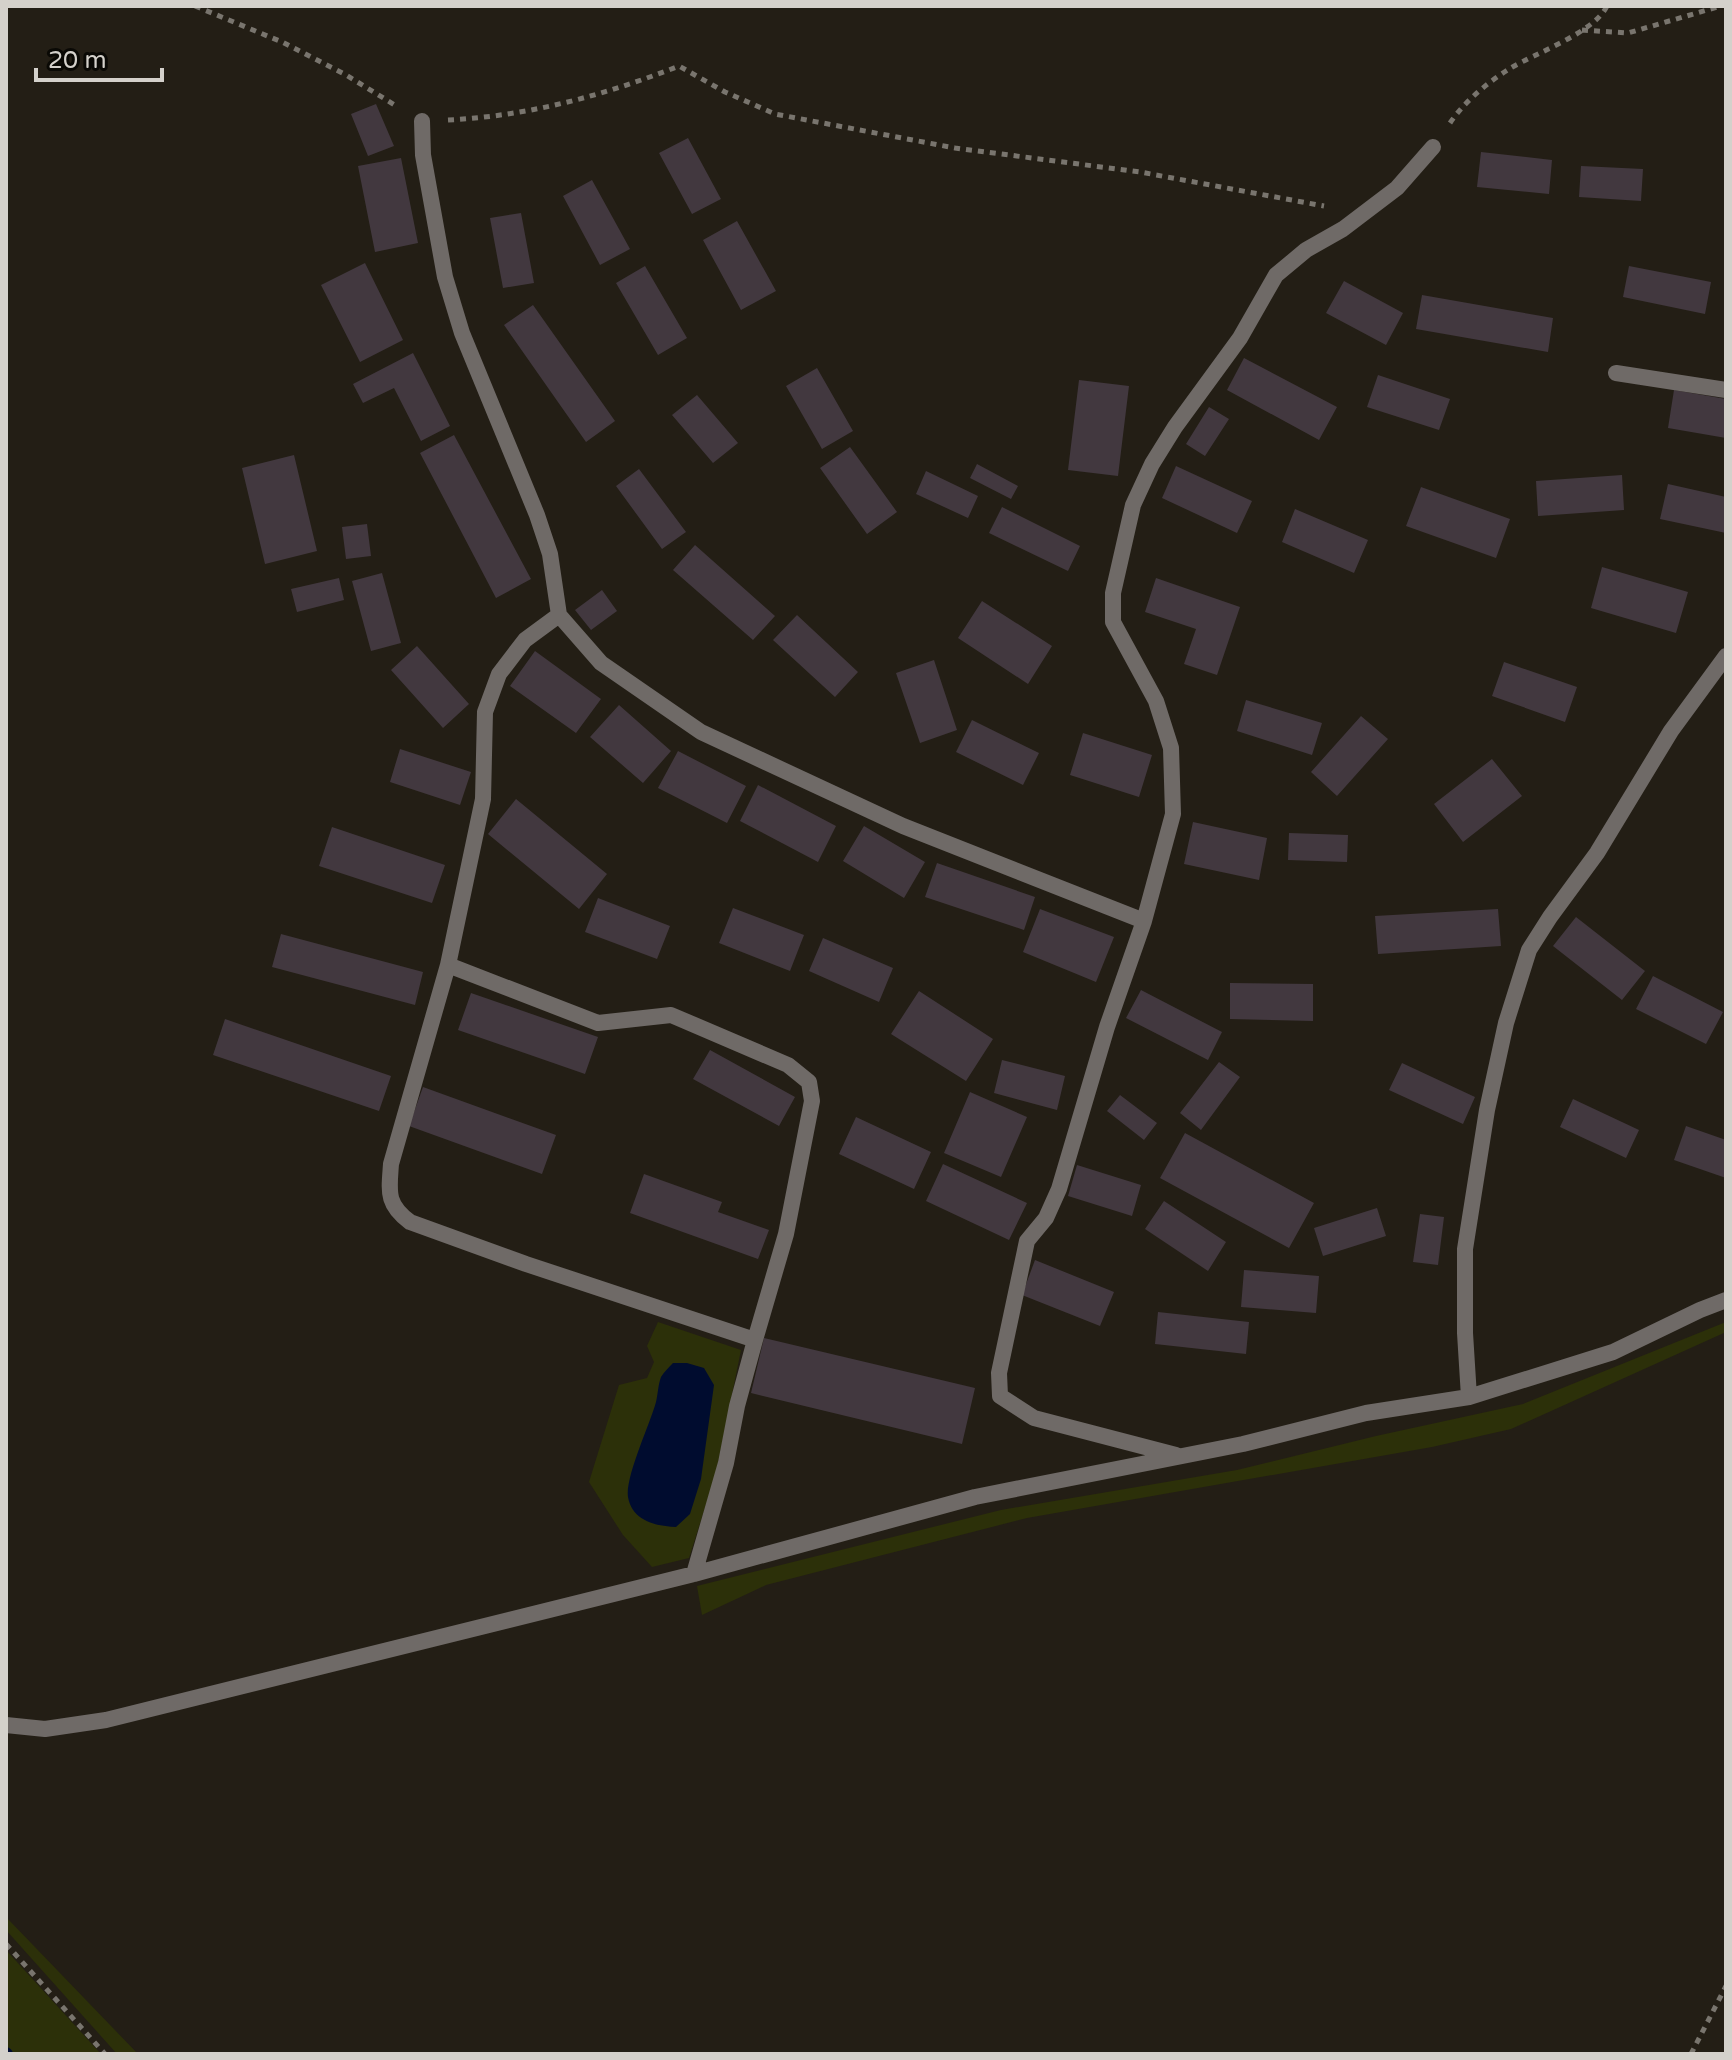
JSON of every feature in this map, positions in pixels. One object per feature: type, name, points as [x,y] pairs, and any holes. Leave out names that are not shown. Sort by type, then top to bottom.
[{"type":"street","points":[[422,121],[423,155],[445,277],[462,333],[550,554],[559,615],[601,663],[701,732],[903,826],[1144,921]]},
{"type":"street","points":[[1182,1457],[1034,1418],[1000,1396],[999,1373],[1027,1241],[1046,1218],[1059,1189],[1107,1027],[1144,921],[1173,814],[1171,748],[1156,701],[1113,622],[1113,593],[1133,505],[1152,464],[1240,338],[1276,275],[1306,250],[1397,188],[1433,147]]},
{"type":"street","points":[[1616,373],[1726,390]]},
{"type":"street","points":[[559,615],[525,640],[499,674],[485,712],[483,799],[448,965],[391,1164],[389,1191],[395,1210],[410,1222],[755,1340]]},
{"type":"street","points":[[1469,1397],[1465,1249],[1487,1110],[1506,1023],[1529,950],[1597,853],[1671,731],[1726,656]]},
{"type":"street","points":[[448,965],[598,1023],[671,1015],[788,1065],[809,1082],[812,1101],[786,1234],[694,1574]]},
{"type":"street","points":[[6,1725],[45,1729],[106,1720],[694,1574],[975,1497],[1243,1444],[1366,1413],[1469,1397],[1613,1352],[1726,1300]]},
{"type":"path","points":[[195,6],[282,42],[346,75],[422,121],[478,118],[577,101],[679,66],[725,92],[775,114],[955,148],[1140,172],[1363,213]]},
{"type":"path","points":[[1433,147],[1458,112],[1481,89],[1506,70],[1582,30],[1607,6]]},
{"type":"path","points":[[1582,30],[1628,33],[1721,6]]},
{"type":"path","points":[[6,1944],[105,2054]]},
{"type":"path","points":[[1691,2054],[1726,1986]]},
{"type":"green space","points":[[658,1322],[741,1350],[716,1473],[689,1558],[652,1567],[623,1535],[589,1482],[619,1385],[647,1378],[654,1362],[647,1346]]},
{"type":"green space","points":[[1726,1322],[1726,1332],[1511,1429],[1432,1447],[1027,1518],[766,1585],[702,1615],[697,1586],[1001,1510],[1237,1470],[1523,1404]]},
{"type":"green space","points":[[6,1917],[138,2054],[117,2054],[6,1930]]},
{"type":"green space","points":[[6,1950],[101,2054],[12,2054],[6,2047]]},
{"type":"water","points":[[673,1363],[704,1368],[714,1385],[701,1479],[690,1514],[676,1527],[646,1521],[634,1512],[628,1497],[630,1477],[656,1402],[661,1377]]},
{"type":"building","points":[[376,104],[394,146],[368,156],[351,114]]},
{"type":"building","points":[[688,138],[721,199],[692,214],[659,153]]},
{"type":"building","points":[[1481,152],[1552,160],[1549,194],[1477,187]]},
{"type":"building","points":[[401,158],[418,243],[375,252],[358,166]]},
{"type":"building","points":[[1581,166],[1643,169],[1641,201],[1579,197]]},
{"type":"building","points":[[592,180],[630,249],[600,265],[563,196]]},
{"type":"building","points":[[521,213],[534,283],[503,288],[490,218]]},
{"type":"building","points":[[737,221],[776,291],[741,310],[703,240]]},
{"type":"building","points":[[365,263],[403,340],[360,362],[321,285]]},
{"type":"building","points":[[645,266],[687,338],[658,355],[616,283]]},
{"type":"building","points":[[1629,266],[1711,282],[1705,314],[1623,297]]},
{"type":"building","points":[[1344,281],[1403,313],[1386,345],[1326,313]]},
{"type":"building","points":[[1422,295],[1553,318],[1548,352],[1416,329]]},
{"type":"building","points":[[533,305],[615,421],[586,442],[504,325]]},
{"type":"building","points":[[413,353],[450,426],[421,441],[394,388],[363,403],[353,384]]},
{"type":"building","points":[[1244,358],[1337,407],[1319,440],[1227,390]]},
{"type":"building","points":[[817,368],[853,431],[822,449],[786,386]]},
{"type":"building","points":[[1378,375],[1450,399],[1439,430],[1367,407]]},
{"type":"building","points":[[1079,380],[1129,386],[1118,476],[1068,470]]},
{"type":"building","points":[[1674,390],[1726,399],[1726,438],[1668,428]]},
{"type":"building","points":[[697,395],[738,443],[713,463],[672,415]]},
{"type":"building","points":[[1209,407],[1229,419],[1205,456],[1186,444]]},
{"type":"building","points":[[454,435],[531,579],[496,598],[420,453]]},
{"type":"building","points":[[850,447],[897,512],[867,534],[820,468]]},
{"type":"building","points":[[294,455],[317,551],[265,564],[242,468]]},
{"type":"building","points":[[977,464],[1018,486],[1011,499],[970,478]]},
{"type":"building","points":[[1176,466],[1252,501],[1237,533],[1162,498]]},
{"type":"building","points":[[639,469],[686,532],[662,549],[616,486]]},
{"type":"building","points":[[926,471],[978,496],[968,518],[916,494]]},
{"type":"building","points":[[1622,475],[1624,510],[1538,516],[1536,481]]},
{"type":"building","points":[[1668,484],[1726,497],[1726,533],[1660,519]]},
{"type":"building","points":[[1421,487],[1510,519],[1496,558],[1406,526]]},
{"type":"building","points":[[1002,507],[1080,546],[1068,571],[989,533]]},
{"type":"building","points":[[1295,509],[1368,540],[1354,573],[1282,542]]},
{"type":"building","points":[[367,524],[371,556],[346,559],[342,527]]},
{"type":"building","points":[[695,545],[775,616],[753,640],[673,570]]},
{"type":"building","points":[[1602,567],[1688,592],[1676,633],[1591,608]]},
{"type":"building","points":[[382,573],[401,643],[371,651],[352,581]]},
{"type":"building","points":[[339,578],[344,600],[297,612],[291,589]]},
{"type":"building","points":[[1156,578],[1240,607],[1217,675],[1184,664],[1196,629],[1145,612]]},
{"type":"building","points":[[602,590],[617,611],[591,630],[575,610]]},
{"type":"building","points":[[982,601],[1052,646],[1028,684],[958,638]]},
{"type":"building","points":[[797,615],[858,672],[835,697],[773,640]]},
{"type":"building","points":[[417,646],[469,704],[443,728],[391,670]]},
{"type":"building","points":[[535,651],[601,699],[576,733],[510,686]]},
{"type":"building","points":[[934,660],[957,730],[920,743],[896,673]]},
{"type":"building","points":[[1504,662],[1577,687],[1565,722],[1492,696]]},
{"type":"building","points":[[1246,700],[1322,723],[1312,755],[1237,731]]},
{"type":"building","points":[[619,705],[671,751],[643,783],[590,737]]},
{"type":"building","points":[[1361,716],[1388,739],[1337,796],[1311,772]]},
{"type":"building","points":[[972,720],[1039,753],[1023,785],[956,752]]},
{"type":"building","points":[[1083,733],[1152,755],[1139,797],[1070,775]]},
{"type":"building","points":[[400,749],[471,772],[460,805],[390,782]]},
{"type":"building","points":[[678,751],[746,786],[727,823],[658,788]]},
{"type":"building","points":[[1492,759],[1522,796],[1463,842],[1434,804]]},
{"type":"building","points":[[758,785],[836,826],[818,862],[740,821]]},
{"type":"building","points":[[516,799],[607,874],[579,909],[488,834]]},
{"type":"building","points":[[1193,822],[1267,838],[1259,880],[1184,864]]},
{"type":"building","points":[[864,826],[925,862],[904,898],[843,861]]},
{"type":"building","points":[[332,827],[445,865],[432,903],[319,866]]},
{"type":"building","points":[[1289,833],[1348,835],[1347,862],[1288,860]]},
{"type":"building","points":[[937,863],[1035,897],[1024,930],[925,897]]},
{"type":"building","points":[[598,898],[670,926],[657,959],[585,932]]},
{"type":"building","points":[[733,908],[804,935],[790,971],[719,943]]},
{"type":"building","points":[[1040,909],[1114,937],[1096,982],[1023,952]]},
{"type":"building","points":[[1498,909],[1501,946],[1378,954],[1375,916]]},
{"type":"building","points":[[1576,917],[1645,971],[1622,1000],[1553,946]]},
{"type":"building","points":[[281,934],[423,972],[415,1005],[272,967]]},
{"type":"building","points":[[823,938],[893,968],[879,1002],[809,971]]},
{"type":"building","points":[[1653,976],[1723,1012],[1706,1044],[1636,1009]]},
{"type":"building","points":[[1230,983],[1313,984],[1313,1021],[1230,1019]]},
{"type":"building","points":[[1141,990],[1222,1032],[1208,1060],[1126,1018]]},
{"type":"building","points":[[919,991],[993,1039],[966,1081],[891,1034]]},
{"type":"building","points":[[471,993],[598,1037],[585,1074],[458,1030]]},
{"type":"building","points":[[225,1019],[391,1076],[379,1111],[213,1055]]},
{"type":"building","points":[[710,1050],[795,1097],[779,1126],[693,1079]]},
{"type":"building","points":[[1002,1060],[1065,1076],[1057,1110],[994,1093]]},
{"type":"building","points":[[1219,1062],[1240,1077],[1201,1130],[1180,1113]]},
{"type":"building","points":[[1402,1063],[1475,1097],[1463,1124],[1389,1090]]},
{"type":"building","points":[[423,1087],[556,1135],[542,1174],[409,1126]]},
{"type":"building","points":[[970,1092],[1027,1117],[1001,1177],[944,1153]]},
{"type":"building","points":[[1120,1095],[1157,1123],[1144,1140],[1107,1111]]},
{"type":"building","points":[[1573,1099],[1639,1130],[1626,1158],[1560,1127]]},
{"type":"building","points":[[856,1117],[931,1152],[914,1189],[839,1154]]},
{"type":"building","points":[[1686,1126],[1726,1140],[1726,1178],[1674,1160]]},
{"type":"building","points":[[1185,1133],[1314,1203],[1289,1248],[1160,1178]]},
{"type":"building","points":[[943,1164],[1027,1203],[1009,1240],[926,1201]]},
{"type":"building","points":[[1077,1165],[1141,1185],[1132,1216],[1068,1196]]},
{"type":"building","points":[[644,1174],[722,1202],[718,1212],[769,1230],[758,1259],[630,1213]]},
{"type":"building","points":[[1164,1201],[1226,1242],[1208,1271],[1145,1229]]},
{"type":"building","points":[[1377,1208],[1386,1236],[1323,1256],[1314,1228]]},
{"type":"building","points":[[1420,1214],[1444,1217],[1438,1265],[1413,1262]]},
{"type":"building","points":[[1035,1260],[1114,1292],[1100,1326],[1022,1295]]},
{"type":"building","points":[[1244,1270],[1319,1276],[1316,1313],[1241,1307]]},
{"type":"building","points":[[1158,1312],[1249,1322],[1246,1354],[1155,1344]]},
{"type":"building","points":[[764,1338],[975,1388],[962,1444],[751,1393]]}]
